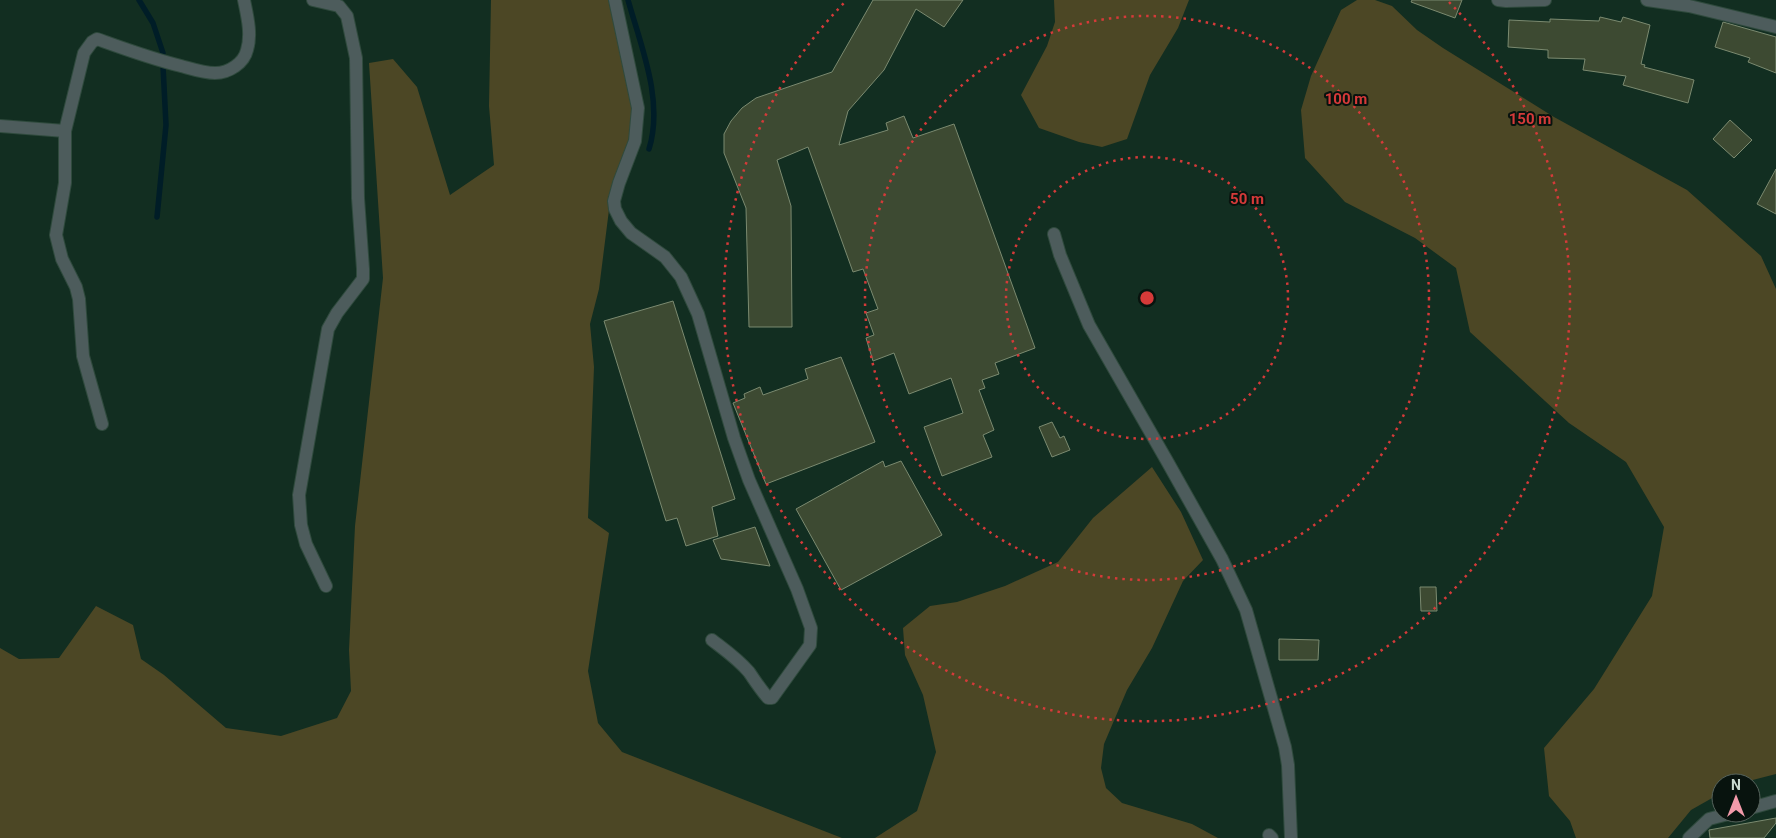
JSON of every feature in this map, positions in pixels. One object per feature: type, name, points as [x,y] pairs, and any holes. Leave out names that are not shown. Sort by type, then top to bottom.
[{"type":"street","points":[[102,424],[83,356],[79,299],[76,287],[62,258],[56,235],[65,183],[65,131],[84,53],[92,42],[97,39],[150,58],[200,71],[225,72],[240,63],[247,50],[248,17],[244,0]]},
{"type":"street","points":[[313,0],[339,6],[347,16],[356,58],[358,198],[363,268],[362,279],[337,313],[328,329],[300,495],[301,525],[306,544],[326,586]]},
{"type":"street","points":[[615,0],[638,108],[635,141],[616,192],[614,209],[631,234],[665,257],[681,277],[698,314],[731,430],[749,480],[797,589],[811,628],[810,645],[772,698],[768,698],[748,671],[734,657],[712,640]]},
{"type":"street","points":[[1498,0],[1545,0]]},
{"type":"street","points":[[1647,0],[1689,6],[1776,27]]},
{"type":"street","points":[[0,126],[65,131]]},
{"type":"street","points":[[1054,234],[1063,263],[1088,325],[1168,460],[1222,559],[1246,610],[1285,747],[1288,765],[1291,838]]},
{"type":"street","points":[[1761,805],[1776,801]]},
{"type":"street","points":[[1689,838],[1711,819]]},
{"type":"shaded area","points":[[491,0],[609,0],[634,115],[632,129],[611,194],[599,289],[590,324],[594,367],[588,518],[609,533],[588,671],[598,723],[622,752],[842,838],[0,838],[0,648],[19,659],[59,658],[96,606],[133,625],[141,659],[164,675],[226,728],[281,736],[337,718],[351,691],[349,650],[355,526],[383,278],[369,63],[393,59],[417,87],[450,195],[494,165],[489,106]]},
{"type":"shaded area","points":[[1054,0],[1189,0],[1178,28],[1150,75],[1127,139],[1102,147],[1079,142],[1039,128],[1021,95],[1047,46],[1055,22]]},
{"type":"shaded area","points":[[1357,0],[1375,0],[1392,6],[1417,30],[1443,48],[1554,117],[1687,190],[1761,256],[1776,289],[1776,774],[1761,778],[1761,773],[1711,773],[1711,799],[1691,810],[1668,838],[1576,838],[1570,821],[1549,796],[1544,748],[1594,689],[1652,596],[1664,527],[1626,462],[1569,423],[1470,332],[1456,268],[1415,238],[1345,202],[1305,158],[1301,110],[1311,76],[1341,10]]},
{"type":"shaded area","points":[[1152,467],[1181,512],[1203,560],[1183,581],[1152,648],[1127,690],[1104,744],[1101,768],[1106,788],[1122,803],[1192,824],[1218,838],[875,838],[917,811],[936,752],[923,695],[905,655],[903,628],[930,606],[957,602],[1005,586],[1058,562],[1093,518]]},
{"type":"building","points":[[873,0],[963,0],[944,27],[916,9],[884,70],[848,111],[839,145],[888,130],[886,123],[904,116],[913,138],[954,124],[1035,348],[995,363],[999,374],[982,380],[985,388],[979,390],[994,430],[983,435],[992,457],[942,476],[924,427],[963,413],[951,378],[909,394],[894,353],[873,361],[866,338],[874,335],[866,313],[878,309],[863,269],[853,272],[808,147],[777,160],[791,206],[792,327],[749,327],[746,208],[724,153],[724,134],[731,121],[742,108],[756,98],[832,72]]},
{"type":"building","points":[[1412,0],[1462,0],[1455,18],[1411,2]]},
{"type":"building","points":[[1600,17],[1621,22],[1623,17],[1650,25],[1641,64],[1645,65],[1644,67],[1694,80],[1688,103],[1623,85],[1626,76],[1583,70],[1585,59],[1548,58],[1548,50],[1508,47],[1509,20],[1550,22],[1550,19],[1599,21]]},
{"type":"building","points":[[1723,22],[1776,37],[1776,73],[1748,62],[1750,58],[1715,47]]},
{"type":"building","points":[[1730,120],[1752,140],[1734,158],[1713,139]]},
{"type":"building","points":[[1776,169],[1776,214],[1757,204]]},
{"type":"building","points":[[673,301],[735,499],[712,507],[718,536],[686,546],[677,518],[666,521],[604,321]]},
{"type":"building","points":[[841,357],[875,442],[766,484],[733,403],[745,398],[744,394],[760,387],[763,395],[808,379],[805,369]]},
{"type":"building","points":[[1052,422],[1060,438],[1064,436],[1070,450],[1052,457],[1039,427]]},
{"type":"building","points":[[883,461],[885,467],[901,461],[942,535],[841,590],[796,509]]},
{"type":"building","points":[[755,527],[770,566],[721,559],[713,540]]},
{"type":"building","points":[[1420,587],[1436,587],[1437,611],[1421,611]]},
{"type":"building","points":[[1279,639],[1319,640],[1318,660],[1279,660]]},
{"type":"building","points":[[1776,818],[1776,823],[1764,838],[1710,838],[1709,830],[1748,823],[1761,823],[1761,821]]},
{"type":"waterway","points":[[139,0],[153,23],[163,53]]},
{"type":"waterway","points":[[628,0],[649,74],[652,93],[653,131],[649,149]]},
{"type":"waterway","points":[[157,217],[166,125],[163,66]]}]
